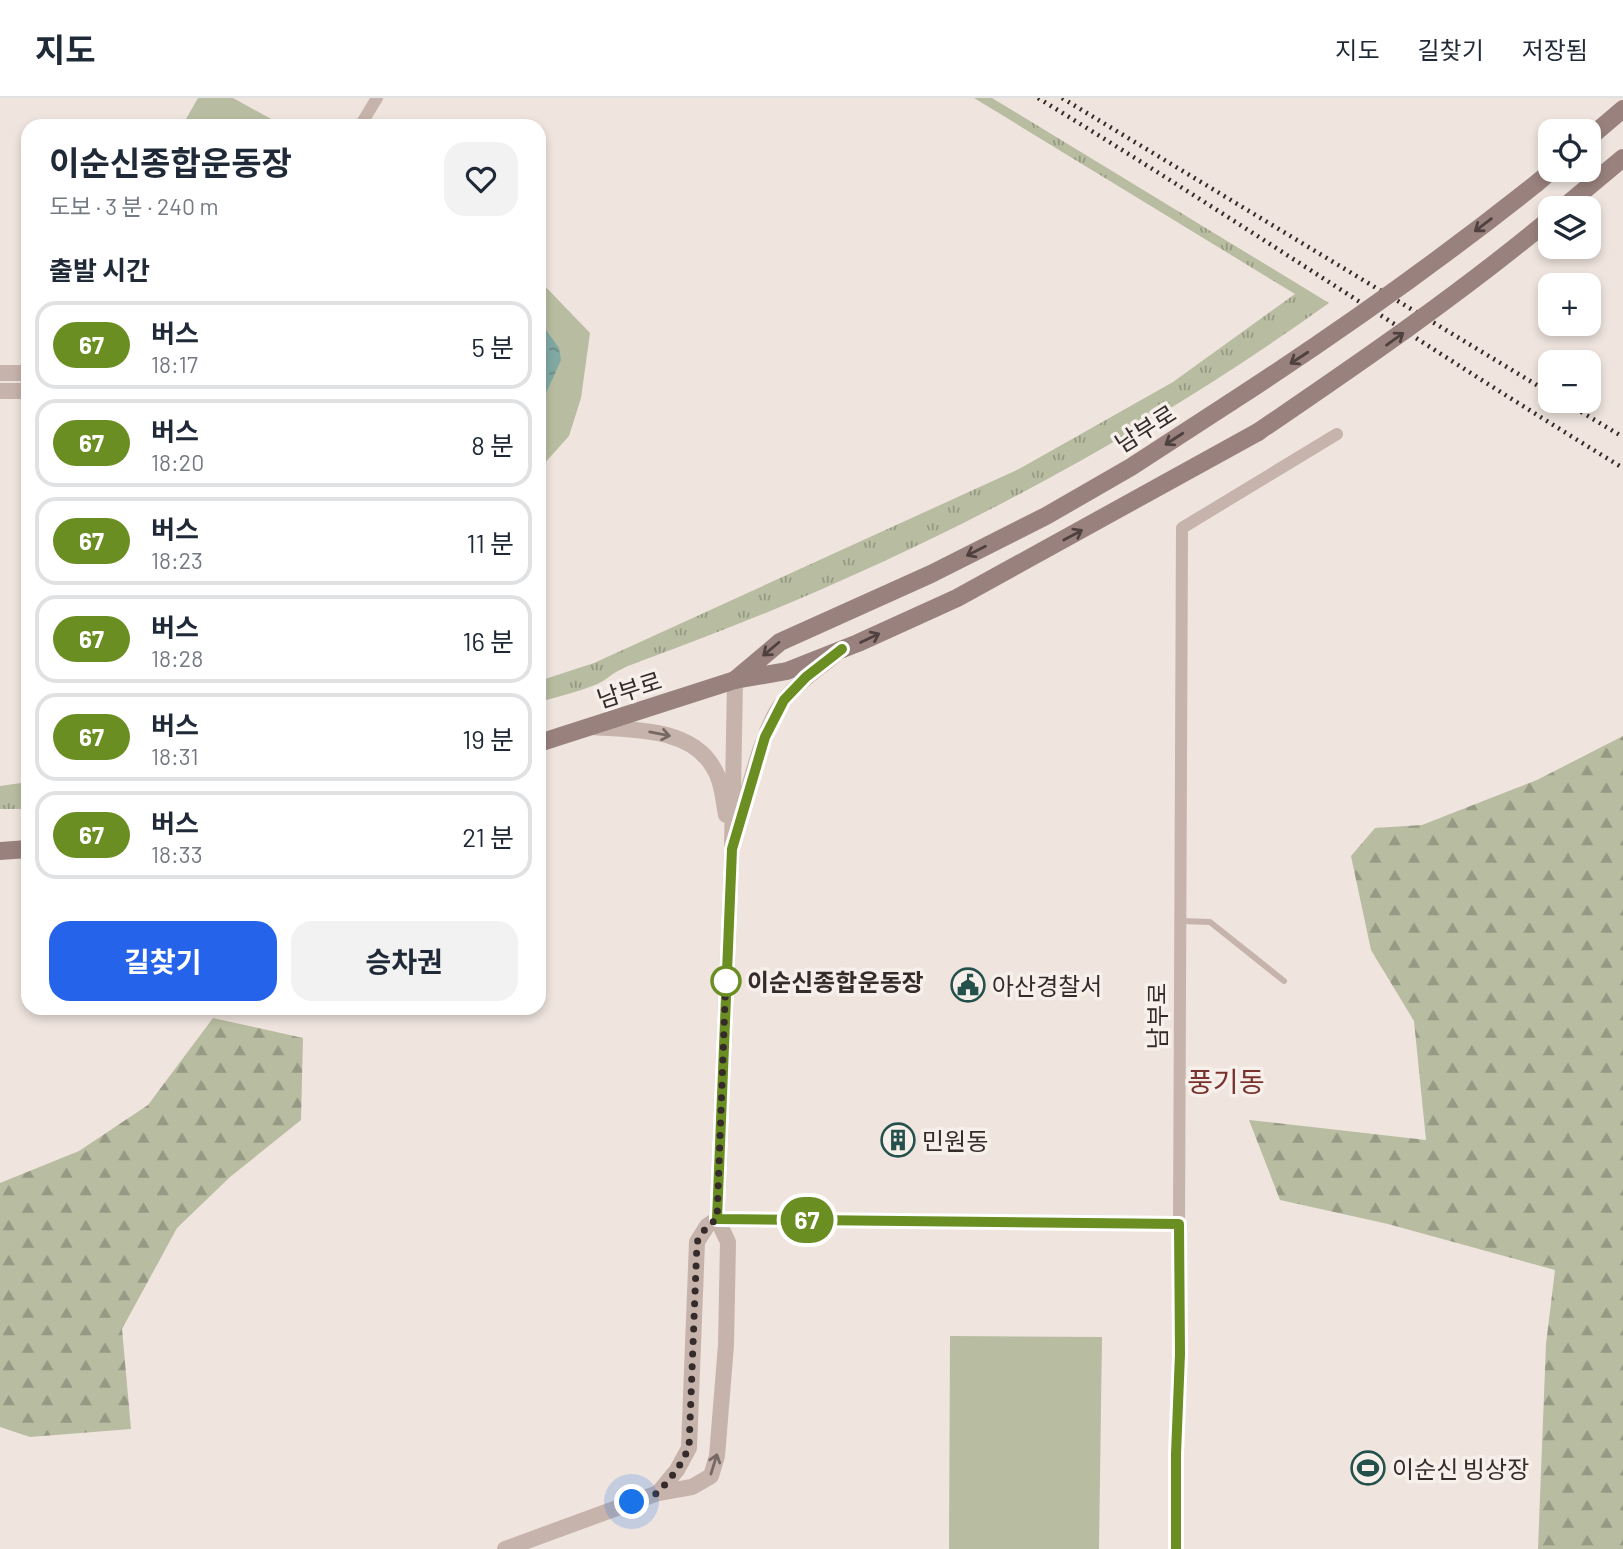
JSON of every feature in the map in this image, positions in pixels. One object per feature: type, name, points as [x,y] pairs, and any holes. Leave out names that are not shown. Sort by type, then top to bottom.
[{"type":"main road","points":[[1601,128],[1623,109]]},
{"type":"main road","points":[[1578,196],[1623,159]]},
{"type":"main road","name":"남부로","points":[[735,681],[780,642],[931,574],[1046,516],[1131,467],[1327,340],[1538,182]]},
{"type":"main road","name":"남부로","points":[[546,741],[735,681],[787,671],[957,598],[1258,432],[1387,345],[1491,268],[1538,229]]},
{"type":"main road","points":[[0,851],[21,850]]},
{"type":"street","points":[[364,119],[377,98]]},
{"type":"street","points":[[0,373],[21,373]]},
{"type":"street","points":[[0,391],[21,391]]},
{"type":"street","name":"남부로","points":[[1176,1549],[1180,1354],[1182,528],[1337,434]]},
{"type":"street","points":[[732,849],[765,737],[784,700],[806,677],[842,649]]},
{"type":"street","points":[[505,1549],[658,1493],[692,1488],[711,1476],[717,1456],[726,1345],[728,1242],[717,1219],[732,849],[735,681]]},
{"type":"street","points":[[592,727],[666,733],[692,746],[713,766],[720,785],[732,849]]},
{"type":"street","points":[[658,1493],[677,1470],[689,1448],[697,1242],[707,1226],[717,1219],[1179,1224]]},
{"type":"lane","points":[[1181,921],[1210,922],[1284,982]]},
{"type":"green space","points":[[198,98],[233,98],[271,119],[186,119]]},
{"type":"green space","points":[[974,98],[992,98],[1329,303],[1167,410],[997,506],[822,589],[732,627],[627,666],[595,685],[546,700],[546,679],[594,663],[1019,469],[1173,382],[1295,294]]},
{"type":"green space","points":[[546,287],[590,333],[581,398],[569,436],[546,462]]},
{"type":"green space","points":[[1623,736],[1623,1549],[1538,1549],[1546,1344],[1555,1270],[1388,1224],[1280,1200],[1249,1120],[1426,1140],[1414,1021],[1371,950],[1351,856],[1375,828],[1422,825],[1537,780]]},
{"type":"green space","points":[[21,783],[21,809],[0,809],[0,786]]},
{"type":"green space","points":[[213,1018],[303,1038],[301,1120],[230,1177],[177,1228],[122,1329],[131,1429],[30,1437],[0,1427],[0,1183],[79,1151],[148,1105]]},
{"type":"green space","points":[[950,1336],[1102,1337],[1099,1549],[949,1549]]},
{"type":"water","points":[[546,330],[559,348],[561,360],[546,393]]},
{"type":"railway","points":[[1038,98],[1623,468]]},
{"type":"railway","points":[[1062,98],[1538,386]]},
{"type":"railway","points":[[1583,413],[1623,437]]},
{"type":"bus line","name":"67","points":[[842,649],[806,677],[784,700],[765,737],[732,849],[717,1219],[1179,1224],[1180,1354],[1176,1549]]},
{"type":"place","name":"이순신종합운동장","points":[[726,981]]},
{"type":"place","name":"아산경찰서","points":[[968,985]]},
{"type":"place","name":"민원동","points":[[898,1140]]},
{"type":"place","name":"이순신 빙상장","points":[[1368,1468]]},
{"type":"district","name":"풍기동","points":[[1226,1081]]},
{"type":"route","points":[[632,1502],[658,1493],[677,1470],[689,1448],[697,1242],[707,1226],[717,1219],[726,975],[726,981]]}]
